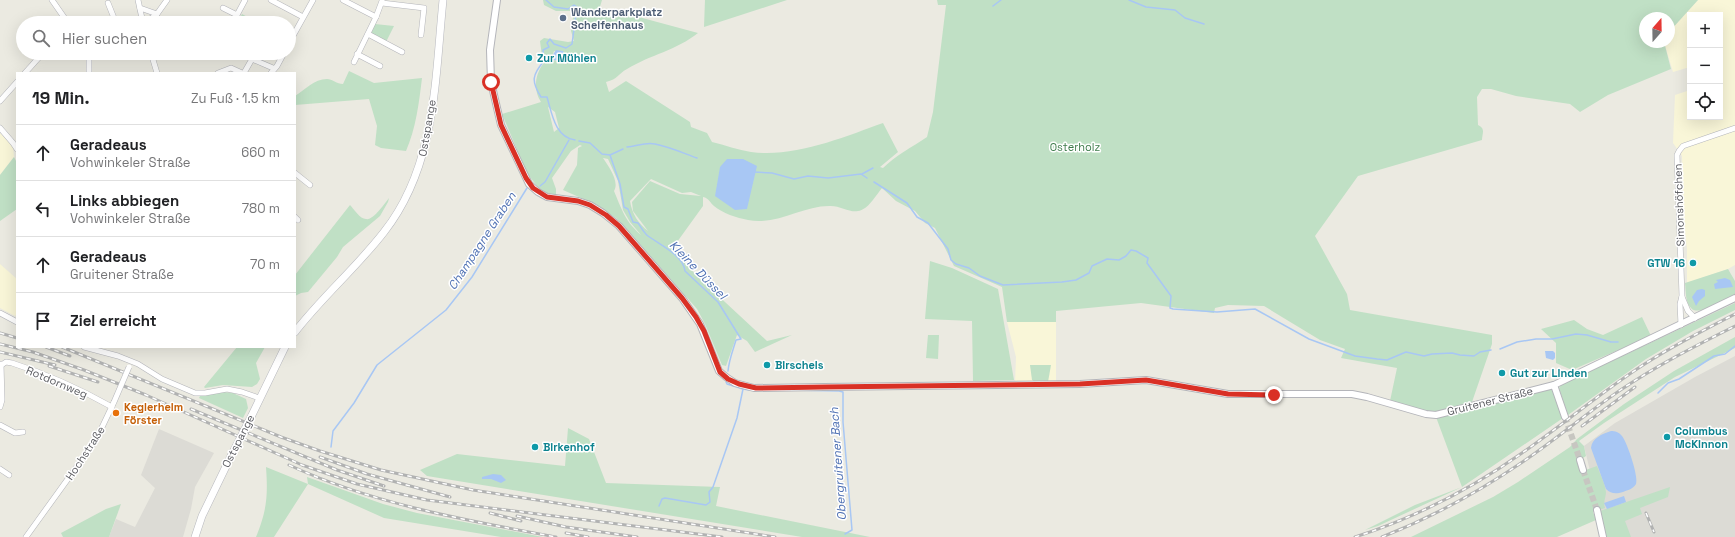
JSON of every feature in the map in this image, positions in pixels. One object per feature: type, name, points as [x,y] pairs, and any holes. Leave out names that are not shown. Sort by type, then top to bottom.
[{"type":"main road","name":"Ostspange","points":[[296,331],[384,232],[402,206],[412,186],[422,159],[428,135],[443,0]]},
{"type":"main road","name":"Ostspange","points":[[195,537],[204,510],[284,348]]},
{"type":"street","points":[[52,0],[63,16]]},
{"type":"street","points":[[138,0],[142,16]]},
{"type":"street","points":[[154,16],[167,0]]},
{"type":"street","points":[[223,8],[237,15],[245,0]]},
{"type":"street","points":[[272,0],[303,17]]},
{"type":"street","points":[[296,30],[313,0]]},
{"type":"street","name":"Gruitener Straße","points":[[497,0],[490,50],[491,82],[501,125],[529,184],[538,192],[547,197],[578,201],[590,205],[606,215],[619,226],[674,289],[696,317],[704,331],[719,370],[728,379],[740,385],[756,388],[1080,384],[1146,380],[1228,394],[1352,394],[1426,414],[1436,414],[1554,385],[1735,298]]},
{"type":"street","points":[[347,1],[376,17]]},
{"type":"street","points":[[354,62],[376,17],[382,1],[424,8],[421,34]]},
{"type":"street","points":[[108,3],[113,16]]},
{"type":"street","points":[[140,8],[157,14]]},
{"type":"street","points":[[368,34],[402,52]]},
{"type":"street","points":[[357,54],[380,66]]},
{"type":"street","points":[[26,72],[37,60]]},
{"type":"street","points":[[89,60],[89,72]]},
{"type":"street","points":[[153,60],[157,72]]},
{"type":"street","points":[[244,72],[251,60]]},
{"type":"street","points":[[255,60],[272,71],[280,60]]},
{"type":"street","points":[[221,72],[231,68],[241,72]]},
{"type":"street","points":[[0,101],[16,83]]},
{"type":"street","points":[[0,128],[15,141]]},
{"type":"street","name":"Simonshöfchen","points":[[1681,325],[1680,304],[1682,296],[1677,155],[1683,146],[1735,128]]},
{"type":"street","points":[[296,174],[310,185]]},
{"type":"street","name":"Simonshöfchen","points":[[1682,296],[1688,312],[1695,318]]},
{"type":"street","points":[[0,313],[16,321]]},
{"type":"street","points":[[90,348],[103,350],[132,361],[147,368],[162,379],[195,393],[205,393],[227,389],[259,398]]},
{"type":"street","name":"Hochstraße","points":[[26,537],[96,440],[132,361]]},
{"type":"street","name":"Rotdornweg","points":[[1,365],[6,362],[12,363],[49,376],[113,404]]},
{"type":"street","points":[[0,406],[2,400],[1,365]]},
{"type":"street","points":[[1554,385],[1565,417]]},
{"type":"street","points":[[0,425],[14,433],[23,432]]},
{"type":"street","points":[[1580,460],[1583,470]]},
{"type":"street","points":[[0,469],[9,475]]},
{"type":"street","points":[[1597,510],[1603,537]]},
{"type":"shaded area","points":[[1698,0],[1735,0],[1735,265],[1728,269],[1687,283],[1687,249],[1683,216],[1682,156],[1673,143],[1675,95],[1687,91],[1687,120],[1723,120],[1723,12],[1687,12]]},
{"type":"shaded area","points":[[1687,12],[1687,68],[1673,72],[1666,48],[1675,48],[1675,25]]},
{"type":"shaded area","points":[[0,133],[13,146],[14,157],[0,175]]},
{"type":"shaded area","points":[[0,264],[16,278],[16,315],[15,316],[0,308]]},
{"type":"shaded area","points":[[1007,322],[1056,322],[1056,381],[1015,383],[1016,357]]},
{"type":"shaded area","points":[[1735,356],[1735,537],[1605,537],[1584,446],[1615,423]]},
{"type":"shaded area","points":[[159,429],[214,453],[195,487],[191,509],[183,537],[109,537],[116,519],[135,527],[155,488],[141,475]]},
{"type":"green space","name":"Osterholz","points":[[543,0],[602,0],[599,10],[618,16],[635,16],[698,33],[681,44],[636,64],[616,78],[606,82],[609,92],[626,81],[690,122],[691,127],[707,133],[712,142],[751,152],[784,152],[818,145],[883,123],[898,152],[880,167],[883,168],[927,137],[933,112],[946,5],[938,5],[937,0],[1698,0],[1675,25],[1675,12],[1639,12],[1639,48],[1666,48],[1671,69],[1608,95],[1580,112],[1570,104],[1516,96],[1491,89],[1482,89],[1477,97],[1478,125],[1483,130],[1482,140],[1358,176],[1315,236],[1347,294],[1350,310],[1492,335],[1492,344],[1472,402],[1436,412],[1427,412],[1390,401],[1397,368],[1341,358],[1345,349],[1320,340],[1264,306],[1228,305],[1215,308],[1214,313],[1141,303],[1056,311],[1056,322],[1007,322],[1002,287],[954,266],[935,228],[925,223],[915,211],[896,201],[882,188],[862,210],[852,211],[834,206],[821,207],[780,218],[759,221],[735,217],[725,213],[717,209],[708,199],[703,197],[703,206],[672,249],[697,276],[767,341],[792,335],[755,352],[747,341],[737,335],[726,366],[722,365],[697,309],[631,234],[616,218],[597,205],[563,190],[577,165],[578,148],[582,146],[580,145],[571,151],[552,178],[556,189],[556,197],[540,190],[527,173],[502,114],[541,102],[536,88],[538,73],[543,64],[540,41],[544,38],[568,42],[574,41],[571,31],[574,11],[556,11],[544,5]],"holes":[[[554,51],[565,55],[568,60],[566,64],[551,59]],[[548,107],[555,112],[559,128],[554,132]],[[603,158],[608,159],[618,181],[623,210],[630,222],[641,235],[631,225],[622,210],[614,191],[616,183]],[[651,179],[682,193],[691,192],[701,196],[680,194],[650,181],[632,202],[633,211],[648,231],[636,218],[632,210],[630,201]]]},
{"type":"green space","points":[[705,0],[787,0],[704,27]]},
{"type":"green space","points":[[375,24],[394,26],[386,42],[372,34],[371,31]]},
{"type":"green space","points":[[349,71],[374,83],[422,78],[415,124],[406,151],[381,148],[375,145],[377,126],[369,99],[296,105],[296,95],[310,85],[322,79],[343,84]]},
{"type":"green space","points":[[14,157],[16,161],[16,210],[0,221],[0,175]]},
{"type":"green space","points":[[389,198],[380,216],[343,247],[337,257],[308,292],[296,296],[296,274],[350,205],[357,214],[364,219],[369,219],[379,211]]},
{"type":"green space","points":[[930,261],[952,268],[998,289],[1014,380],[973,381],[972,321],[925,319]]},
{"type":"green space","points":[[1728,269],[1735,281],[1735,296],[1706,309],[1695,310],[1689,306],[1685,283]]},
{"type":"green space","points":[[1735,303],[1735,310],[1693,331],[1646,359],[1568,415],[1559,388],[1561,385]]},
{"type":"green space","points":[[1642,317],[1651,336],[1572,370],[1556,363],[1556,343],[1541,329],[1574,320],[1587,329],[1603,335]]},
{"type":"green space","points":[[928,335],[939,335],[938,359],[926,358]]},
{"type":"green space","points":[[1735,337],[1735,348],[1675,377],[1579,441],[1584,446],[1586,456],[1577,462],[1580,472],[1597,466],[1604,482],[1606,494],[1604,504],[1605,508],[1593,512],[1596,520],[1557,537],[1411,537],[1493,497],[1518,482],[1570,447],[1577,439],[1624,404],[1674,371]]},
{"type":"green space","points":[[236,348],[264,348],[256,363],[260,379],[257,384],[252,387],[223,385],[204,387]]},
{"type":"green space","points":[[1030,365],[1051,365],[1048,382],[1035,382],[1032,380]]},
{"type":"green space","points":[[1550,388],[1552,389],[1563,418],[1462,487],[1436,417]]},
{"type":"green space","points":[[223,392],[233,393],[246,399],[248,408],[243,418],[199,398],[200,396]]},
{"type":"green space","points":[[568,428],[589,439],[606,483],[720,487],[716,506],[870,537],[802,537],[427,476],[420,470],[457,454],[565,466]]},
{"type":"green space","points":[[266,467],[308,484],[274,537],[256,537],[265,511],[267,486]]},
{"type":"green space","points":[[307,477],[383,504],[417,513],[543,537],[501,537],[384,518],[308,484]]},
{"type":"green space","points":[[1462,487],[1378,526],[1365,530],[1415,505]]},
{"type":"green space","points":[[1670,487],[1668,497],[1640,508],[1642,514],[1625,521],[1631,537],[1605,537],[1600,511]]},
{"type":"green space","points":[[121,504],[109,537],[63,537],[61,533],[106,509]]},
{"type":"water","points":[[556,50],[563,51],[568,61],[567,63],[550,59]]},
{"type":"water","points":[[727,159],[743,159],[757,166],[747,209],[735,210],[715,196],[720,167]]},
{"type":"water","points":[[1725,278],[1730,280],[1733,287],[1715,289],[1714,284],[1718,282],[1716,280]]},
{"type":"water","points":[[1697,290],[1705,290],[1705,296],[1696,306],[1692,297]]},
{"type":"water","points":[[1545,351],[1553,351],[1555,353],[1555,358],[1553,360],[1546,358]]},
{"type":"water","points":[[1611,431],[1618,433],[1624,439],[1636,474],[1635,486],[1618,493],[1612,493],[1606,489],[1591,448],[1595,439]]},
{"type":"water","points":[[493,474],[501,475],[506,480],[501,483],[491,479],[482,479],[482,477]]},
{"type":"water","points":[[1624,496],[1626,502],[1607,509],[1604,503]]},
{"type":"waterway","name":"Kleine Düssel","points":[[546,0],[554,7],[568,9],[574,5],[577,7],[572,44],[566,48],[554,44],[550,39],[547,43],[549,47],[543,50],[544,61],[537,70],[534,78],[534,82],[541,97],[547,97],[555,124],[563,134],[568,138],[575,140]]},
{"type":"waterway","points":[[993,6],[1001,0]]},
{"type":"waterway","points":[[1129,0],[1146,7],[1175,10],[1185,18],[1204,24]]},
{"type":"waterway","name":"Champagne Graben","points":[[540,186],[545,182],[569,140]]},
{"type":"waterway","name":"Kleine Düssel","points":[[579,141],[590,143],[602,154],[610,155],[620,184],[624,207],[628,209],[633,222],[638,223],[648,236],[676,255],[684,266],[685,271],[718,302],[741,339],[736,340],[728,371]]},
{"type":"waterway","points":[[627,147],[655,144],[671,148],[697,158]]},
{"type":"waterway","points":[[610,155],[623,149]]},
{"type":"waterway","points":[[862,174],[873,168]]},
{"type":"waterway","points":[[754,172],[772,173],[794,179],[808,176],[828,178],[861,174],[867,178]]},
{"type":"waterway","points":[[874,182],[907,203],[917,217],[928,223],[948,249],[951,260],[956,264],[969,268],[980,276],[1003,285],[1076,280],[1089,273],[1092,266],[1107,259],[1119,260],[1126,256],[1131,250],[1136,251],[1148,258],[1147,263],[1171,296],[1170,308],[1173,309],[1217,312],[1255,309],[1309,339],[1355,356],[1377,359],[1387,360],[1406,352],[1424,356],[1452,353],[1474,356],[1480,352],[1491,350]]},
{"type":"waterway","name":"Champagne Graben","points":[[331,447],[333,431],[354,403],[377,365],[446,310],[472,277],[527,188]]},
{"type":"waterway","points":[[1500,349],[1517,342],[1536,339],[1552,339],[1576,334],[1587,335],[1611,342],[1618,342]]},
{"type":"waterway","points":[[1658,393],[1668,383],[1679,379],[1714,356],[1725,354],[1735,346]]},
{"type":"waterway","name":"Kleine Düssel","points":[[659,506],[662,499],[665,498],[706,505],[710,502],[709,492],[713,487],[737,418],[743,389],[727,384],[726,382]]},
{"type":"waterway","name":"Obergruitener Bach","points":[[743,389],[749,390]]},
{"type":"waterway","name":"Obergruitener Bach","points":[[791,390],[843,392],[843,422],[852,530],[845,534]]},
{"type":"tunnel","points":[[1565,417],[1580,460]]},
{"type":"tunnel","points":[[1583,470],[1597,510]]},
{"type":"railway","points":[[1355,537],[1420,512],[1483,479],[1522,453],[1608,389],[1649,361],[1735,314]]},
{"type":"railway","points":[[1382,537],[1435,514],[1502,476],[1633,382],[1705,341],[1735,326]]},
{"type":"railway","points":[[0,333],[16,338]]},
{"type":"railway","points":[[0,344],[16,348]]},
{"type":"railway","points":[[16,348],[33,352],[84,370],[146,395],[302,465],[357,484],[427,500],[722,537]]},
{"type":"railway","points":[[49,348],[70,356]]},
{"type":"railway","points":[[64,348],[281,437],[381,470],[473,490],[775,537]]},
{"type":"railway","points":[[0,352],[55,365]]},
{"type":"railway","points":[[49,366],[98,382]]},
{"type":"railway","points":[[1582,426],[1635,387]]},
{"type":"railway","points":[[191,409],[337,470],[384,486]]},
{"type":"railway","points":[[320,457],[367,474],[450,497]]},
{"type":"railway","points":[[289,465],[321,479],[386,500],[454,517],[556,537]]},
{"type":"railway","points":[[490,513],[521,521]]},
{"type":"railway","points":[[1646,513],[1654,532]]},
{"type":"railway","points":[[517,516],[566,527],[637,537]]},
{"type":"railway","points":[[566,533],[588,537]]},
{"type":"place","name":"Wanderparkplatz Scheifenhaus","points":[[563,18]]},
{"type":"place","name":"Zur Mühlen","points":[[529,58]]},
{"type":"place","name":"GTW 16","points":[[1693,263]]},
{"type":"place","name":"Birschels","points":[[767,365]]},
{"type":"place","name":"Gut zur Linden","points":[[1502,373]]},
{"type":"place","name":"Keglerheim Förster","points":[[116,413]]},
{"type":"place","name":"Columbus McKinnon","points":[[1667,437]]},
{"type":"place","name":"Birkenhof","points":[[535,447]]},
{"type":"route","points":[[491,82],[501,125],[529,184],[538,192],[547,197],[553,199],[578,201],[590,205],[606,215],[619,226],[682,298],[696,317],[704,331],[710,350],[720,372],[728,379],[739,384],[756,388],[1080,384],[1146,380],[1219,393],[1274,395]]}]
